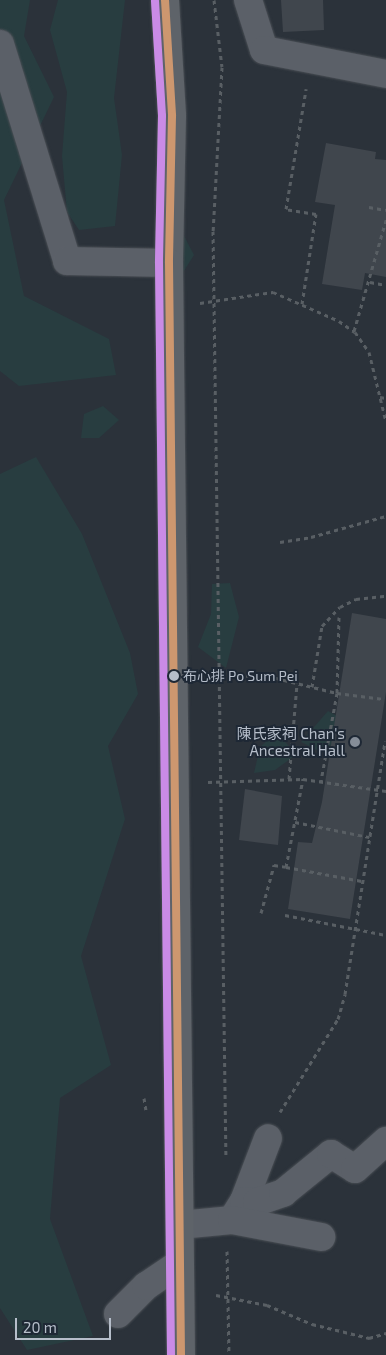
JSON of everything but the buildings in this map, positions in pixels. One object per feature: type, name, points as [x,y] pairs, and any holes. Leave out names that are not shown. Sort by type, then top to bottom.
[{"type":"main road","points":[[165,0],[172,116],[169,263],[181,1355]]},
{"type":"lane","points":[[248,0],[264,50],[386,74]]},
{"type":"lane","points":[[0,44],[67,260],[169,263]]},
{"type":"lane","points":[[234,1214],[268,1138]]},
{"type":"lane","points":[[180,1225],[234,1214],[257,1202],[283,1193],[332,1154],[355,1169],[386,1141]]},
{"type":"lane","points":[[234,1214],[321,1237]]},
{"type":"lane","points":[[118,1314],[146,1286],[180,1263]]},
{"type":"path","points":[[214,0],[222,67],[213,231],[222,678],[226,1162]]},
{"type":"path","points":[[302,304],[316,214],[286,209],[310,59]]},
{"type":"path","points":[[369,207],[386,210]]},
{"type":"path","points":[[354,331],[370,282],[386,220]]},
{"type":"path","points":[[370,282],[386,285]]},
{"type":"path","points":[[200,303],[273,292],[302,304],[354,331],[368,352],[386,422]]},
{"type":"path","points":[[380,397],[386,398]]},
{"type":"path","points":[[280,542],[311,537],[386,516]]},
{"type":"path","points":[[312,687],[322,626],[340,607],[356,599],[386,596]]},
{"type":"path","points":[[322,781],[337,693],[339,618]]},
{"type":"path","points":[[206,680],[260,674],[337,693],[384,699]]},
{"type":"path","points":[[289,779],[297,683]]},
{"type":"path","points":[[268,1138],[284,1103],[338,1019],[345,994],[385,741]]},
{"type":"path","points":[[208,782],[303,779],[386,791]]},
{"type":"path","points":[[286,868],[303,779]]},
{"type":"path","points":[[295,822],[369,836]]},
{"type":"path","points":[[261,913],[274,865],[362,881]]},
{"type":"path","points":[[285,915],[386,935]]},
{"type":"path","points":[[229,1355],[228,1296],[234,1214]]},
{"type":"path","points":[[216,1295],[267,1305],[312,1324],[369,1338],[386,1333]]},
{"type":"green space","points":[[0,0],[30,0],[24,36],[54,97],[4,200],[24,296],[109,339],[116,375],[19,386],[0,371]]},
{"type":"green space","points":[[58,0],[125,0],[114,98],[122,155],[115,226],[79,230],[67,212],[62,156],[67,92],[50,30]]},
{"type":"green space","points":[[183,234],[194,255],[177,282],[161,239]]},
{"type":"green space","points":[[103,406],[119,420],[99,438],[81,438],[84,414]]},
{"type":"green space","points":[[36,457],[82,534],[130,653],[138,694],[108,746],[125,819],[81,956],[111,1065],[60,1098],[50,1219],[93,1336],[27,1350],[0,1308],[0,474]]},
{"type":"green space","points":[[230,583],[239,617],[226,668],[198,647],[211,614],[212,584]]},
{"type":"green space","points":[[328,711],[352,724],[342,742],[317,750],[301,742]]},
{"type":"green space","points":[[276,733],[297,754],[275,770],[254,773],[260,747]]},
{"type":"transit line","points":[[165,0],[172,116],[169,263],[181,1355]]},
{"type":"transit line","points":[[155,1],[162,116],[159,263],[171,1355]]},
{"type":"place","name":"布心排 Po Sum Pei","points":[[174,676]]},
{"type":"place","name":"陳氏家祠 Chan's Ancestral Hall","points":[[355,742]]}]
